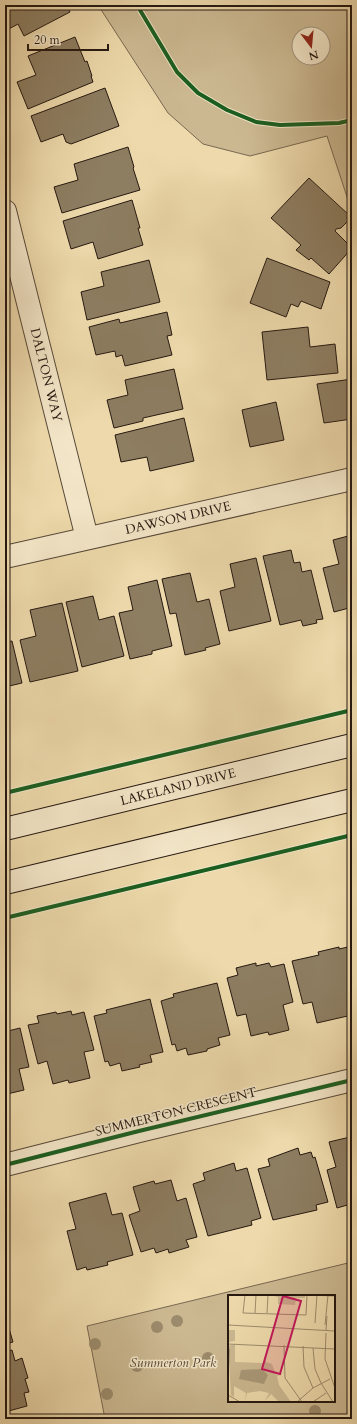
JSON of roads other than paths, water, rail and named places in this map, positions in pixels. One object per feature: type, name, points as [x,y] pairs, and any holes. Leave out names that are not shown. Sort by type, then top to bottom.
[{"type":"street","name":"DALTON WAY","points":[[5,211],[87,538]]},
{"type":"street","name":"DAWSON DRIVE","points":[[5,557],[352,479]]},
{"type":"street","name":"LAKELAND DRIVE","points":[[5,829],[352,745]]},
{"type":"street","points":[[5,883],[352,800]]},
{"type":"street","name":"SUMMERTON CRESCENT","points":[[5,1165],[139,1130],[352,1080]]},
{"type":"park label","name":"Summerton Park","points":[[173,1363]]}]
